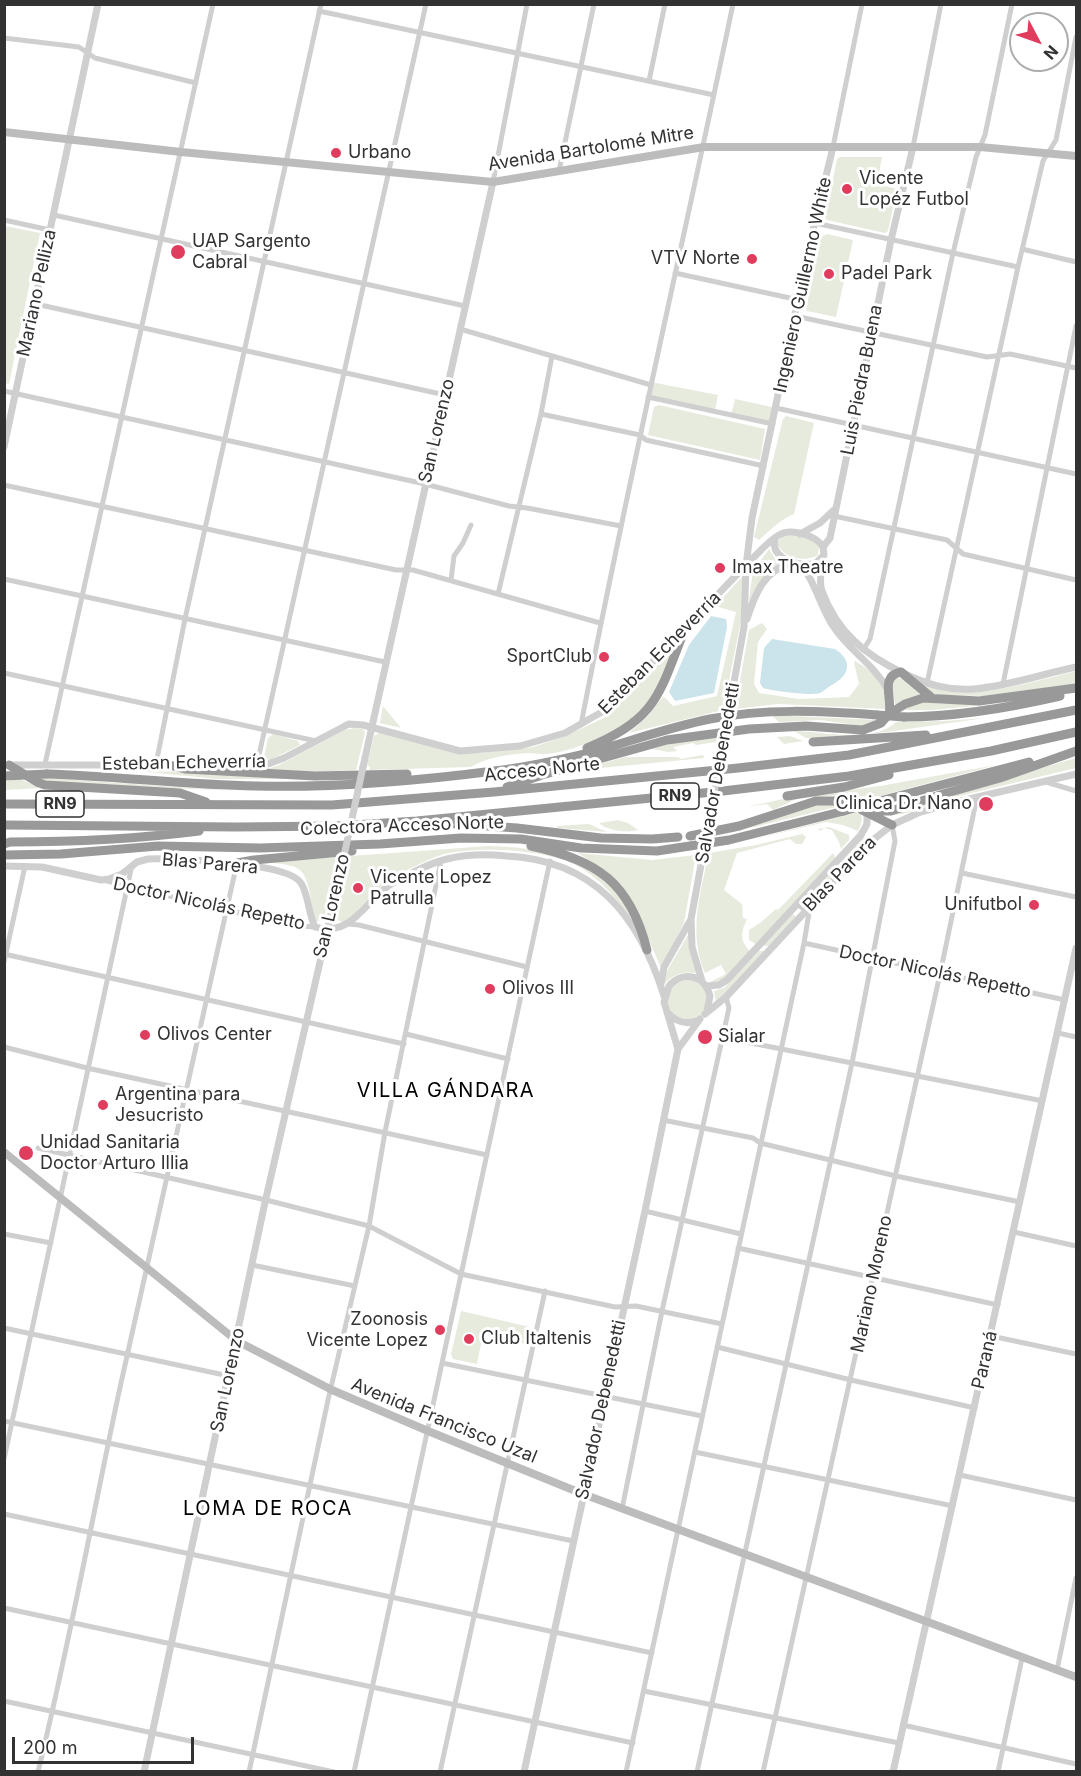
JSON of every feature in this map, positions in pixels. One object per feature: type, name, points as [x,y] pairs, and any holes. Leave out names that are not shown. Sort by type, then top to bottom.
[{"type":"highway","points":[[559,759],[613,737],[646,711],[662,688],[684,631]]},
{"type":"highway","points":[[889,714],[891,702],[888,690],[889,680],[896,673],[901,672],[932,698]]},
{"type":"highway","points":[[4,776],[46,769],[257,786],[383,781],[505,770],[592,752],[685,724],[734,715],[820,711],[904,717],[945,716],[995,710],[1077,690]]},
{"type":"highway","points":[[494,792],[542,775],[667,740],[738,730],[806,726],[863,730],[875,726],[889,714],[914,700],[932,698],[979,701],[1077,690]]},
{"type":"highway","name":"Acceso Norte","points":[[4,804],[345,804],[494,792],[849,755],[1077,710]]},
{"type":"highway","name":"RN9","points":[[4,825],[236,827],[337,826],[417,821],[723,791],[849,776],[1077,732]]},
{"type":"highway","points":[[813,742],[962,733]]},
{"type":"highway","points":[[847,807],[891,811],[1000,778],[1077,750]]},
{"type":"highway","name":"Colectora Acceso Norte","points":[[4,855],[61,854],[158,846],[260,848],[461,838],[521,839],[600,850],[657,851],[729,840],[847,807],[872,803],[1077,750]]},
{"type":"highway","points":[[787,796],[844,787],[931,762]]},
{"type":"highway","points":[[7,765],[45,785],[180,793],[214,805]]},
{"type":"highway","points":[[169,765],[185,769],[315,776],[461,774]]},
{"type":"highway","points":[[690,836],[739,826],[816,801],[827,800],[892,825]]},
{"type":"highway","points":[[417,821],[518,828],[601,838],[678,837]]},
{"type":"highway","points":[[4,844],[142,838],[236,827]]},
{"type":"highway","points":[[499,839],[569,855],[601,871],[617,886],[629,903],[643,934],[647,950]]},
{"type":"highway","points":[[237,863],[377,849],[401,842]]},
{"type":"main road","name":"Avenida Bartolomé Mitre","points":[[4,132],[181,152],[493,182],[704,147],[980,147],[1077,156]]},
{"type":"main road","name":"Avenida Francisco Uzal","points":[[4,1152],[237,1341],[332,1390],[583,1494],[1077,1677]]},
{"type":"street","name":"Mariano Pelliza","points":[[4,447],[98,4]]},
{"type":"street","points":[[46,769],[213,4]]},
{"type":"street","points":[[257,764],[426,4]]},
{"type":"street","name":"San Lorenzo","points":[[144,1772],[266,1200],[493,182],[527,4]]},
{"type":"street","points":[[559,171],[594,4]]},
{"type":"street","points":[[650,81],[664,4]]},
{"type":"street","points":[[581,725],[600,623],[733,4]]},
{"type":"street","name":"Ingeniero Guillermo White","points":[[746,566],[750,529],[862,4]]},
{"type":"street","points":[[913,147],[941,4]]},
{"type":"street","points":[[863,650],[870,639],[952,254],[976,157],[986,135],[1012,4]]},
{"type":"street","points":[[156,764],[185,619],[320,8],[420,32],[714,95]]},
{"type":"street","points":[[927,683],[1022,249],[1043,161],[1056,140],[1077,37]]},
{"type":"street","points":[[4,38],[79,47],[95,58],[196,83]]},
{"type":"street","name":"Luis Piedra Buena","points":[[823,547],[830,538],[891,240],[913,147]]},
{"type":"street","points":[[54,215],[465,306]]},
{"type":"street","points":[[4,220],[50,230]]},
{"type":"street","points":[[814,223],[1018,267]]},
{"type":"street","points":[[1022,249],[1077,262]]},
{"type":"street","points":[[675,273],[799,300]]},
{"type":"street","points":[[36,304],[445,395]]},
{"type":"street","points":[[795,316],[987,357],[1010,354],[1077,368]]},
{"type":"street","points":[[1003,684],[1077,327]]},
{"type":"street","points":[[460,329],[651,385]]},
{"type":"street","points":[[498,594],[541,414],[552,356]]},
{"type":"street","points":[[4,392],[225,439],[518,507],[621,526]]},
{"type":"street","points":[[648,397],[773,424]]},
{"type":"street","points":[[776,408],[1077,474]]},
{"type":"street","points":[[541,414],[640,435],[646,440],[764,466]]},
{"type":"street","points":[[4,485],[306,551],[405,571],[413,570],[600,623]]},
{"type":"street","points":[[800,534],[835,512],[894,529],[947,540],[963,554],[1077,580]]},
{"type":"street","points":[[451,580],[453,558],[471,525]]},
{"type":"street","points":[[888,690],[875,670],[837,633],[820,603],[808,572],[796,563],[785,559],[775,549],[775,539],[785,533],[817,539],[824,552],[821,560],[820,585],[829,609],[841,628],[863,650],[876,660],[901,672],[927,683],[962,689],[1003,684],[1077,667]]},
{"type":"street","name":"Esteban Echeverría","points":[[7,765],[46,769],[275,762],[349,724],[363,724],[454,751],[467,752],[531,744],[581,725],[607,709],[775,539]]},
{"type":"street","points":[[796,563],[815,564],[821,560]]},
{"type":"street","name":"Salvador Debenedetti","points":[[744,627],[754,598],[766,578],[778,568],[796,563]]},
{"type":"street","name":"Salvador Debenedetti","points":[[705,984],[692,946],[691,919],[744,627],[746,566]]},
{"type":"street","points":[[4,579],[385,662]]},
{"type":"street","points":[[4,673],[316,741]]},
{"type":"street","name":"Blas Parera","points":[[703,1017],[726,997],[869,843],[892,825],[918,813],[1077,774]]},
{"type":"street","name":"Blas Parera","points":[[1045,782],[1077,791]]},
{"type":"street","name":"Mariano Moreno","points":[[763,1772],[918,1076],[977,797]]},
{"type":"street","name":"Blas Parera","points":[[705,984],[719,985],[726,980],[861,835],[867,824],[867,814]]},
{"type":"street","points":[[697,1772],[852,1063],[895,841],[892,825]]},
{"type":"street","points":[[348,924],[389,885],[441,861],[491,855],[524,856],[550,861],[575,873],[601,890],[622,912],[647,950],[668,1012],[679,1022],[694,1022],[703,1017],[711,1001],[705,984],[693,977],[682,977],[669,986],[664,996]]},
{"type":"street","name":"Blas Parera","points":[[101,880],[117,877],[142,860],[155,859],[237,863],[284,873],[297,879],[304,890],[310,917],[315,927]]},
{"type":"street","points":[[249,1772],[310,1484],[369,1226],[385,1132],[441,861]]},
{"type":"street","points":[[354,1772],[550,861]]},
{"type":"street","points":[[38,1772],[72,1623],[127,1354],[237,863]]},
{"type":"street","points":[[4,1459],[132,865]]},
{"type":"street","points":[[4,866],[42,867],[101,880]]},
{"type":"street","points":[[4,962],[25,866]]},
{"type":"street","points":[[962,873],[1077,897]]},
{"type":"street","name":"Doctor Nicolás Repetto","points":[[101,880],[301,926],[338,928],[348,924],[358,925],[527,967]]},
{"type":"street","points":[[626,1772],[809,919],[806,909],[797,904]]},
{"type":"street","name":"Salvador Debenedetti","points":[[661,987],[665,965],[691,919]]},
{"type":"street","name":"Doctor Nicolás Repetto","points":[[804,943],[1065,1000]]},
{"type":"street","name":"Paraná","points":[[893,1772],[1077,948]]},
{"type":"street","points":[[5,955],[108,976],[206,1001],[404,1044]]},
{"type":"street","points":[[622,1509],[662,1311],[729,1008],[726,997]]},
{"type":"street","name":"Salvador Debenedetti","points":[[668,1012],[678,1049]]},
{"type":"street","name":"Salvador Debenedetti","points":[[524,1772],[678,1049],[703,1017]]},
{"type":"street","points":[[1058,1033],[1077,1037]]},
{"type":"street","points":[[406,1034],[508,1059]]},
{"type":"street","points":[[721,1037],[1043,1101]]},
{"type":"street","points":[[4,1047],[87,1068],[487,1155]]},
{"type":"street","points":[[663,1120],[753,1138],[760,1143],[896,1176],[1020,1202]]},
{"type":"street","points":[[38,1148],[369,1226],[462,1274],[615,1307],[636,1306],[722,1324]]},
{"type":"street","points":[[645,1211],[741,1234]]},
{"type":"street","points":[[1014,1232],[1077,1246]]},
{"type":"street","points":[[4,1234],[51,1243]]},
{"type":"street","points":[[738,1248],[998,1305]]},
{"type":"street","points":[[252,1265],[355,1286]]},
{"type":"street","points":[[440,1772],[545,1291]]},
{"type":"street","points":[[4,1328],[229,1376]]},
{"type":"street","points":[[991,1336],[1077,1354]]},
{"type":"street","points":[[717,1347],[975,1408]]},
{"type":"street","points":[[442,1364],[702,1416]]},
{"type":"street","points":[[4,1421],[310,1484],[493,1526],[573,1541]]},
{"type":"street","points":[[695,1452],[953,1506]]},
{"type":"street","points":[[960,1475],[1077,1500]]},
{"type":"street","points":[[4,1514],[652,1653]]},
{"type":"street","points":[[1057,1670],[1077,1578]]},
{"type":"street","points":[[4,1608],[633,1743]]},
{"type":"street","points":[[998,1772],[1022,1658]]},
{"type":"street","points":[[644,1691],[899,1743]]},
{"type":"street","points":[[4,1701],[334,1772]]},
{"type":"street","points":[[903,1725],[1077,1764]]},
{"type":"shaded area","points":[[840,157],[882,157],[877,184],[897,189],[888,231],[885,233],[825,218],[837,159]]},
{"type":"shaded area","points":[[5,226],[40,233],[9,384],[4,383]]},
{"type":"shaded area","name":"Padel Park","points":[[827,234],[853,240],[836,317],[806,309],[821,237]]},
{"type":"shaded area","points":[[651,382],[718,395],[715,411],[648,397]]},
{"type":"shaded area","points":[[735,399],[776,408],[773,424],[731,415]]},
{"type":"shaded area","points":[[659,405],[765,429],[760,460],[648,435],[654,407]]},
{"type":"shaded area","points":[[786,416],[814,423],[794,514],[780,522],[759,540],[754,537],[783,419]]},
{"type":"shaded area","points":[[793,535],[812,541],[819,547],[818,555],[800,559],[788,555],[783,552],[777,542],[783,536]]},
{"type":"shaded area","points":[[769,549],[776,560],[783,563],[775,567],[747,613],[753,571]]},
{"type":"shaded area","points":[[744,575],[741,621],[723,710],[629,733],[664,697],[673,706],[717,696],[736,612],[715,606]]},
{"type":"shaded area","points":[[762,623],[767,629],[758,642],[754,684],[759,693],[799,699],[849,697],[859,684],[855,661],[879,680],[885,692],[887,709],[778,704],[735,709],[749,630]]},
{"type":"shaded area","points":[[673,650],[663,675],[639,715],[620,728],[593,741],[565,751],[499,757],[471,767],[369,770],[370,767],[367,765],[374,736],[381,732],[455,753],[480,753],[533,747],[563,737],[604,718]]},
{"type":"shaded area","points":[[1076,671],[1076,684],[984,696],[940,695],[931,693],[920,684],[940,689],[979,691],[999,689]]},
{"type":"shaded area","points":[[898,678],[907,681],[920,694],[906,699],[896,707],[891,689],[893,680]]},
{"type":"shaded area","points":[[917,702],[985,705],[904,710]]},
{"type":"shaded area","points":[[383,706],[401,728],[380,723]]},
{"type":"shaded area","points":[[771,715],[879,720],[862,726],[821,720],[779,722]]},
{"type":"shaded area","points":[[985,718],[887,732],[869,734],[886,729],[896,722]]},
{"type":"shaded area","points":[[363,729],[365,733],[356,770],[310,772],[236,768],[270,768],[279,765],[345,730]]},
{"type":"shaded area","points":[[794,731],[847,735],[857,735],[818,739],[806,738]]},
{"type":"shaded area","points":[[273,734],[298,741],[300,745],[270,760],[266,759],[264,757],[268,738]]},
{"type":"shaded area","points":[[790,736],[803,741],[784,744],[777,737]]},
{"type":"shaded area","points":[[717,738],[716,742],[673,747],[677,751],[652,749],[672,743]]},
{"type":"shaded area","points":[[703,755],[704,758],[580,770],[625,757],[679,757],[680,759]]},
{"type":"shaded area","points":[[1076,758],[1076,768],[951,798],[903,814],[891,815],[954,793]]},
{"type":"shaded area","points":[[996,765],[865,800],[845,795],[799,798],[773,810],[767,804],[747,807],[787,798],[880,786]]},
{"type":"shaded area","points":[[99,767],[295,779],[217,779]]},
{"type":"shaded area","points":[[37,778],[59,779],[237,791],[48,782]]},
{"type":"shaded area","points":[[20,779],[40,788],[5,790],[5,781]]},
{"type":"shaded area","points":[[832,804],[840,806],[713,837],[805,806]]},
{"type":"shaded area","points":[[859,812],[862,819],[858,831],[826,822],[755,839]]},
{"type":"shaded area","points":[[618,820],[638,830],[617,831],[599,823]]},
{"type":"shaded area","points":[[589,824],[607,832],[556,826]]},
{"type":"shaded area","points":[[829,827],[849,835],[849,840],[841,849],[832,830],[824,828],[820,831],[818,829]]},
{"type":"shaded area","points":[[802,834],[806,837],[802,844],[796,844],[790,839],[737,853],[724,890],[742,904],[743,918],[747,919],[742,932],[743,939],[750,951],[721,983],[710,982],[726,974],[721,965],[705,973],[697,944],[697,914],[709,853]]},
{"type":"shaded area","points":[[862,837],[868,839],[842,866],[840,861]]},
{"type":"shaded area","points":[[489,846],[553,853],[590,868],[606,880],[619,896],[630,916],[602,885],[581,868],[568,862],[534,853],[477,850],[445,854],[406,871],[387,882],[347,921],[334,919],[350,856]]},
{"type":"shaded area","points":[[578,853],[652,860],[696,855],[684,923],[661,968],[634,905],[607,872]]},
{"type":"shaded area","points":[[833,853],[836,859],[757,945],[749,940],[749,930],[776,909],[778,910]]},
{"type":"shaded area","points":[[337,857],[324,919],[315,922],[309,888],[301,871],[289,865],[264,862]]},
{"type":"shaded area","points":[[835,869],[836,874],[808,903],[805,901]]},
{"type":"shaded area","points":[[793,914],[796,917],[769,946],[763,946]]},
{"type":"shaded area","points":[[689,933],[696,973],[679,974],[664,984],[667,971]]},
{"type":"shaded area","points":[[759,951],[764,951],[716,1003],[714,991],[724,988]]},
{"type":"shaded area","points":[[693,977],[709,991],[705,1014],[694,1022],[673,1018],[664,996],[669,986]]},
{"type":"shaded area","name":"Club Italtenis","points":[[461,1311],[530,1327],[526,1344],[483,1334],[477,1364],[453,1359],[451,1354]]},
{"type":"water","points":[[711,616],[726,619],[727,627],[714,693],[675,701],[669,692],[689,645]]},
{"type":"water","points":[[772,639],[835,649],[845,658],[846,672],[838,681],[815,694],[763,688],[760,683],[764,648]]},
{"type":"place","name":"Urbano","points":[[336,153]]},
{"type":"place","name":"Vicente Lopéz Futbol","points":[[847,189]]},
{"type":"place","name":"UAP Sargento Cabral","points":[[178,252]]},
{"type":"place","name":"VTV Norte","points":[[752,259]]},
{"type":"place","name":"Padel Park","points":[[829,274]]},
{"type":"place","name":"Imax Theatre","points":[[720,568]]},
{"type":"place","name":"SportClub","points":[[604,657]]},
{"type":"place","name":"Clinica Dr. Nano","points":[[986,804]]},
{"type":"place","name":"Vicente Lopez Patrulla","points":[[358,888]]},
{"type":"place","name":"Unifutbol","points":[[1034,905]]},
{"type":"place","name":"Olivos III","points":[[490,989]]},
{"type":"place","name":"Olivos Center","points":[[145,1035]]},
{"type":"place","name":"Sialar","points":[[705,1037]]},
{"type":"place","name":"Argentina para Jesucristo","points":[[103,1105]]},
{"type":"place","name":"Unidad Sanitaria Doctor Arturo Illia","points":[[26,1153]]},
{"type":"place","name":"Zoonosis Vicente Lopez","points":[[440,1330]]},
{"type":"place","name":"Club Italtenis","points":[[469,1339]]},
{"type":"district","name":"VILLA GÁNDARA","points":[[446,1091]]},
{"type":"district","name":"LOMA DE ROCA","points":[[268,1509]]}]
